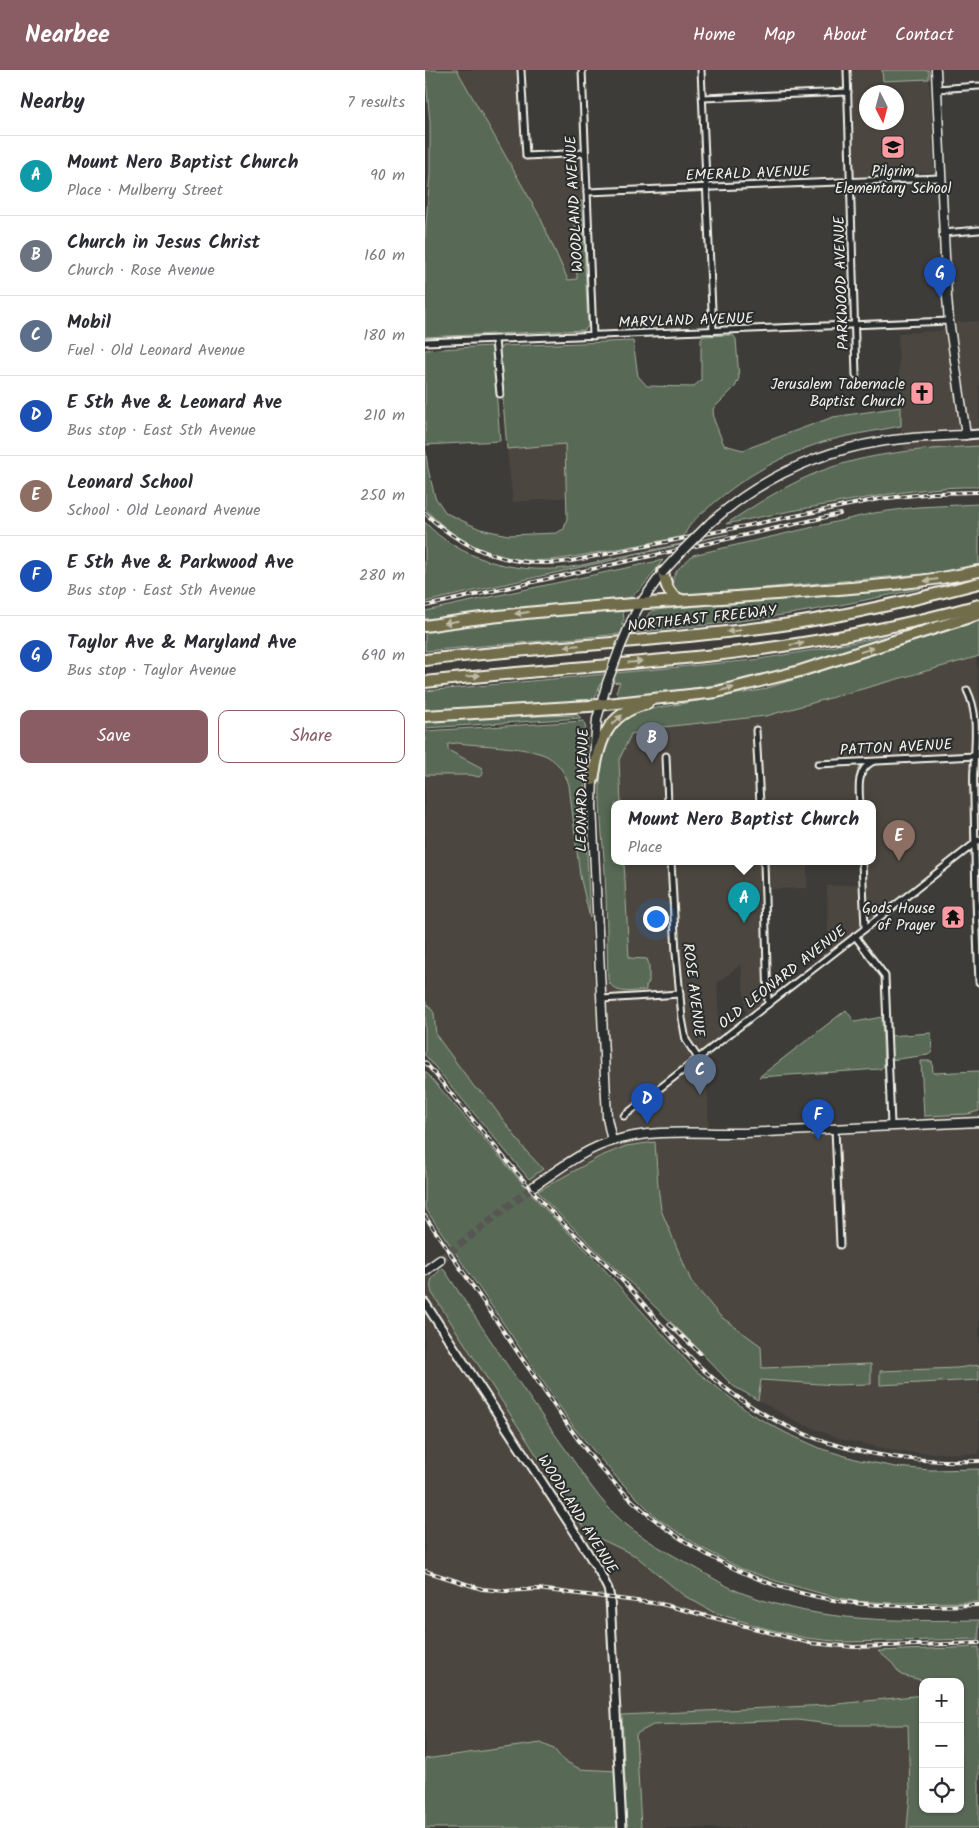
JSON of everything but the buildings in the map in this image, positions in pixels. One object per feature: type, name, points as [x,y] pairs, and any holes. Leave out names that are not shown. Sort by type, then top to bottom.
[{"type":"highway","points":[[663,572],[669,592],[673,596],[685,601]]},
{"type":"highway","points":[[425,626],[548,610],[915,582],[979,572]]},
{"type":"highway","name":"NORTHEAST FREEWAY","points":[[425,660],[704,635],[770,627],[862,611],[979,583]]},
{"type":"highway","points":[[425,682],[777,647],[845,636],[979,605]]},
{"type":"highway","points":[[425,716],[585,706],[717,692],[800,671],[979,614]]},
{"type":"highway","points":[[593,780],[602,739],[618,718],[638,706],[701,694]]},
{"type":"main road","points":[[936,70],[940,178],[949,321],[967,434]]},
{"type":"main road","name":"LEONARD AVENUE","points":[[612,1141],[607,1118],[592,806],[593,780],[597,719],[600,704],[631,622],[640,604],[663,572],[710,523],[745,496],[772,479],[805,463],[833,453],[893,440],[967,434]]},
{"type":"main road","points":[[534,1186],[585,1153],[612,1141],[649,1133],[673,1131],[743,1133],[979,1122]]},
{"type":"main road","points":[[425,1271],[440,1260]]},
{"type":"street","points":[[521,70],[526,156],[585,153]]},
{"type":"street","name":"WOODLAND AVENUE","points":[[582,70],[593,336]]},
{"type":"street","points":[[701,70],[713,331]]},
{"type":"street","name":"PARKWOOD AVENUE","points":[[847,70],[856,375]]},
{"type":"street","points":[[937,88],[979,86]]},
{"type":"street","points":[[703,98],[848,92]]},
{"type":"street","name":"EMERALD AVENUE","points":[[587,192],[940,178]]},
{"type":"street","points":[[943,233],[979,230]]},
{"type":"street","name":"MARYLAND AVENUE","points":[[425,342],[949,321]]},
{"type":"street","points":[[495,340],[500,394]]},
{"type":"street","name":"LEONARD AVENUE","points":[[967,434],[979,434]]},
{"type":"street","points":[[967,690],[974,701],[976,714],[977,743],[974,768],[979,982]]},
{"type":"street","points":[[756,730],[760,800]]},
{"type":"street","points":[[666,756],[668,800]]},
{"type":"street","name":"PATTON AVENUE","points":[[818,764],[975,756]]},
{"type":"street","points":[[860,800],[863,768],[874,761]]},
{"type":"street","name":"OLD LEONARD AVENUE","points":[[624,1116],[977,842]]},
{"type":"street","name":"ROSE AVENUE","points":[[671,865],[675,953],[685,1040],[698,1058]]},
{"type":"street","points":[[764,865],[768,1004]]},
{"type":"street","points":[[862,865],[865,928]]},
{"type":"street","points":[[855,936],[885,976],[891,1126]]},
{"type":"street","points":[[602,998],[680,994]]},
{"type":"street","points":[[835,1128],[840,1245]]},
{"type":"street","name":"WOODLAND AVENUE","points":[[425,1303],[582,1544],[608,1589],[614,1644],[622,1828]]},
{"type":"shaded area","points":[[457,70],[521,70],[524,156],[586,154],[588,196],[582,201],[574,202],[577,280],[567,280],[540,217]]},
{"type":"shaded area","name":"Pilgrim Elementary School","points":[[851,70],[882,70],[883,81],[929,79],[934,172],[855,176]]},
{"type":"shaded area","points":[[979,321],[979,446],[905,452],[901,426],[898,333],[939,331],[959,322]]},
{"type":"shaded area","points":[[565,444],[567,497],[513,502],[507,449]]},
{"type":"shaded area","points":[[976,657],[979,698],[979,872],[973,872],[972,847],[829,958],[827,886],[864,884],[863,865],[876,865],[876,800],[621,800],[619,760],[631,734],[663,727],[766,716]]},
{"type":"shaded area","points":[[457,743],[515,749],[542,754],[554,762],[566,775],[569,785],[580,876],[590,918],[593,980],[608,980],[611,985],[629,958],[624,865],[807,865],[807,888],[765,889],[769,1003],[747,1022],[741,964],[717,983],[720,1041],[700,1059],[707,1080],[709,1135],[924,1124],[924,1116],[979,1113],[979,1365],[880,1384],[979,1380],[979,1454],[903,1452],[841,1439],[796,1421],[758,1400],[761,1380],[835,1385],[871,1384],[871,1364],[762,1369],[761,1346],[720,1316],[691,1281],[661,1210],[655,1142],[626,1146],[599,1157],[538,1191],[529,1179],[543,1168],[526,1151],[484,1094],[475,1088],[436,1035],[434,1013],[425,1001],[425,775],[471,775],[479,777],[482,768],[448,750],[447,744]]},
{"type":"shaded area","points":[[425,1259],[432,1276],[430,1285],[432,1293],[581,1524],[590,1534],[636,1556],[683,1595],[764,1628],[806,1638],[878,1643],[878,1651],[892,1663],[901,1675],[919,1680],[919,1695],[829,1705],[622,1715],[624,1771],[580,1770],[563,1760],[554,1749],[541,1743],[425,1759]]},
{"type":"shaded area","points":[[797,1720],[837,1725],[908,1725],[910,1794],[907,1828],[641,1828],[636,1734],[653,1725]]},
{"type":"green space","points":[[425,70],[457,70],[540,217],[568,280],[577,279],[574,202],[582,201],[588,326],[585,330],[425,337],[425,235],[430,174],[430,122]]},
{"type":"green space","points":[[882,70],[929,70],[929,79],[883,81]]},
{"type":"green space","points":[[733,335],[736,339],[739,378],[735,387],[713,409],[714,420],[724,445],[743,450],[833,417],[901,407],[901,426],[823,442],[793,453],[765,467],[738,484],[700,514],[689,526],[684,536],[574,557],[547,560],[514,559],[485,551],[458,537],[435,519],[425,508],[425,445],[428,469],[435,497],[446,513],[480,529],[508,535],[556,533],[564,529],[567,518],[565,444],[507,449],[499,352],[502,346],[633,341],[638,376],[647,386],[693,387],[701,380],[701,340],[703,336]]},
{"type":"green space","points":[[490,346],[493,350],[500,441],[425,445],[425,350]]},
{"type":"green space","points":[[979,446],[979,487],[932,489],[900,493],[806,508],[726,524],[793,484],[835,466],[855,460],[896,453]]},
{"type":"green space","points":[[979,504],[979,564],[933,573],[684,595],[675,591],[673,585],[674,575],[693,555],[874,513],[917,507]]},
{"type":"green space","points":[[425,522],[438,535],[454,546],[471,554],[489,561],[527,569],[573,567],[729,534],[425,602]]},
{"type":"green space","points":[[663,560],[634,595],[621,601],[527,607],[425,622],[425,611]]},
{"type":"green space","points":[[920,585],[924,588],[824,608],[745,620],[608,635],[425,651],[425,631],[540,616],[616,609],[623,612],[624,619],[621,625],[644,623],[649,613],[654,610]]},
{"type":"green space","points":[[979,621],[979,656],[976,657],[766,716],[663,727],[631,734],[619,760],[621,800],[611,800],[611,865],[624,865],[629,958],[647,959],[649,982],[646,990],[619,990],[611,985],[608,980],[606,886],[600,804],[601,767],[603,751],[608,737],[619,724],[645,710],[761,690]]},
{"type":"green space","points":[[896,634],[896,637],[800,666],[761,676],[712,685],[623,698],[619,697],[616,692],[620,682],[600,684],[595,699],[591,702],[425,712],[425,691],[753,660]]},
{"type":"green space","points":[[578,715],[581,718],[425,728],[425,722],[500,717]]},
{"type":"green space","points":[[584,721],[587,735],[584,790],[590,918],[580,876],[569,785],[565,775],[556,763],[547,756],[532,751],[457,743],[448,744],[448,750],[482,768],[483,774],[479,777],[471,775],[425,775],[425,731]]},
{"type":"green space","points":[[425,1001],[434,1013],[436,1035],[475,1088],[484,1094],[526,1151],[543,1169],[529,1179],[425,1055]]},
{"type":"green space","points":[[846,1010],[855,1022],[882,1017],[884,1066],[880,1069],[759,1077]]},
{"type":"green space","points":[[931,1033],[932,1052],[928,1055],[890,1060],[889,1036]]},
{"type":"green space","points":[[921,1061],[932,1061],[933,1073],[979,1071],[979,1111],[968,1114],[924,1116]]},
{"type":"green space","points":[[425,1071],[543,1207],[594,1258],[695,1370],[751,1414],[786,1433],[822,1449],[859,1460],[896,1467],[931,1470],[979,1469],[979,1602],[891,1603],[854,1601],[823,1594],[742,1569],[700,1547],[657,1518],[617,1478],[575,1429],[425,1208]]},
{"type":"green space","points":[[655,1142],[661,1210],[691,1281],[720,1316],[761,1346],[762,1368],[871,1364],[871,1384],[835,1385],[761,1380],[758,1400],[733,1386],[538,1191],[599,1157],[626,1146]]},
{"type":"green space","points":[[443,1268],[592,1487],[622,1521],[639,1534],[727,1586],[776,1604],[805,1611],[862,1618],[891,1620],[979,1620],[979,1639],[843,1642],[806,1638],[764,1628],[713,1612],[683,1595],[636,1556],[590,1534],[581,1524],[432,1293],[431,1281]]},
{"type":"green space","points":[[979,1365],[979,1380],[880,1385],[880,1371],[957,1368]]},
{"type":"green space","points":[[979,1647],[979,1828],[907,1828],[910,1794],[908,1725],[837,1725],[797,1720],[653,1725],[636,1734],[641,1828],[627,1828],[622,1715],[829,1705],[919,1695],[919,1813],[964,1813],[964,1678],[919,1680],[901,1675],[892,1663],[878,1651]]},
{"type":"green space","points":[[541,1743],[554,1749],[563,1760],[580,1769],[617,1771],[618,1828],[425,1828],[425,1759]]},
{"type":"tunnel","points":[[440,1260],[534,1186]]},
{"type":"railway","points":[[425,513],[440,527],[457,538],[492,555],[511,560],[550,563],[571,561],[879,499],[934,493],[979,492]]},
{"type":"railway","points":[[425,606],[840,514]]},
{"type":"railway","points":[[425,1062],[535,1194],[609,1267],[687,1354],[729,1391],[761,1412],[794,1430],[828,1443],[864,1452],[901,1458],[939,1461],[979,1461]]},
{"type":"railway","points":[[425,1216],[560,1415],[588,1453],[622,1491],[648,1515],[677,1536],[738,1570],[771,1584],[804,1594],[874,1605],[979,1605]]},
{"type":"railway","points":[[669,1324],[700,1353]]},
{"type":"railway","points":[[425,1571],[482,1589],[506,1591],[538,1589],[661,1604],[810,1643],[854,1647],[979,1643]]},
{"type":"place","name":"Pilgrim Elementary School","points":[[893,147]]},
{"type":"place","name":"Taylor Ave & Maryland Ave","points":[[940,298]]},
{"type":"place","name":"Jerusalem Tabernacle Baptist Church","points":[[922,393]]},
{"type":"place","name":"Church in Jesus Christ","points":[[652,763]]},
{"type":"place","name":"Leonard School","points":[[899,861]]},
{"type":"place","name":"Gods House of Prayer","points":[[953,917]]},
{"type":"place","name":"Mount Nero Baptist Church","points":[[744,923]]},
{"type":"place","name":"Mobil","points":[[700,1095]]},
{"type":"place","name":"E 5th Ave & Leonard Ave","points":[[647,1124]]},
{"type":"place","name":"E 5th Ave & Parkwood Ave","points":[[818,1140]]}]
